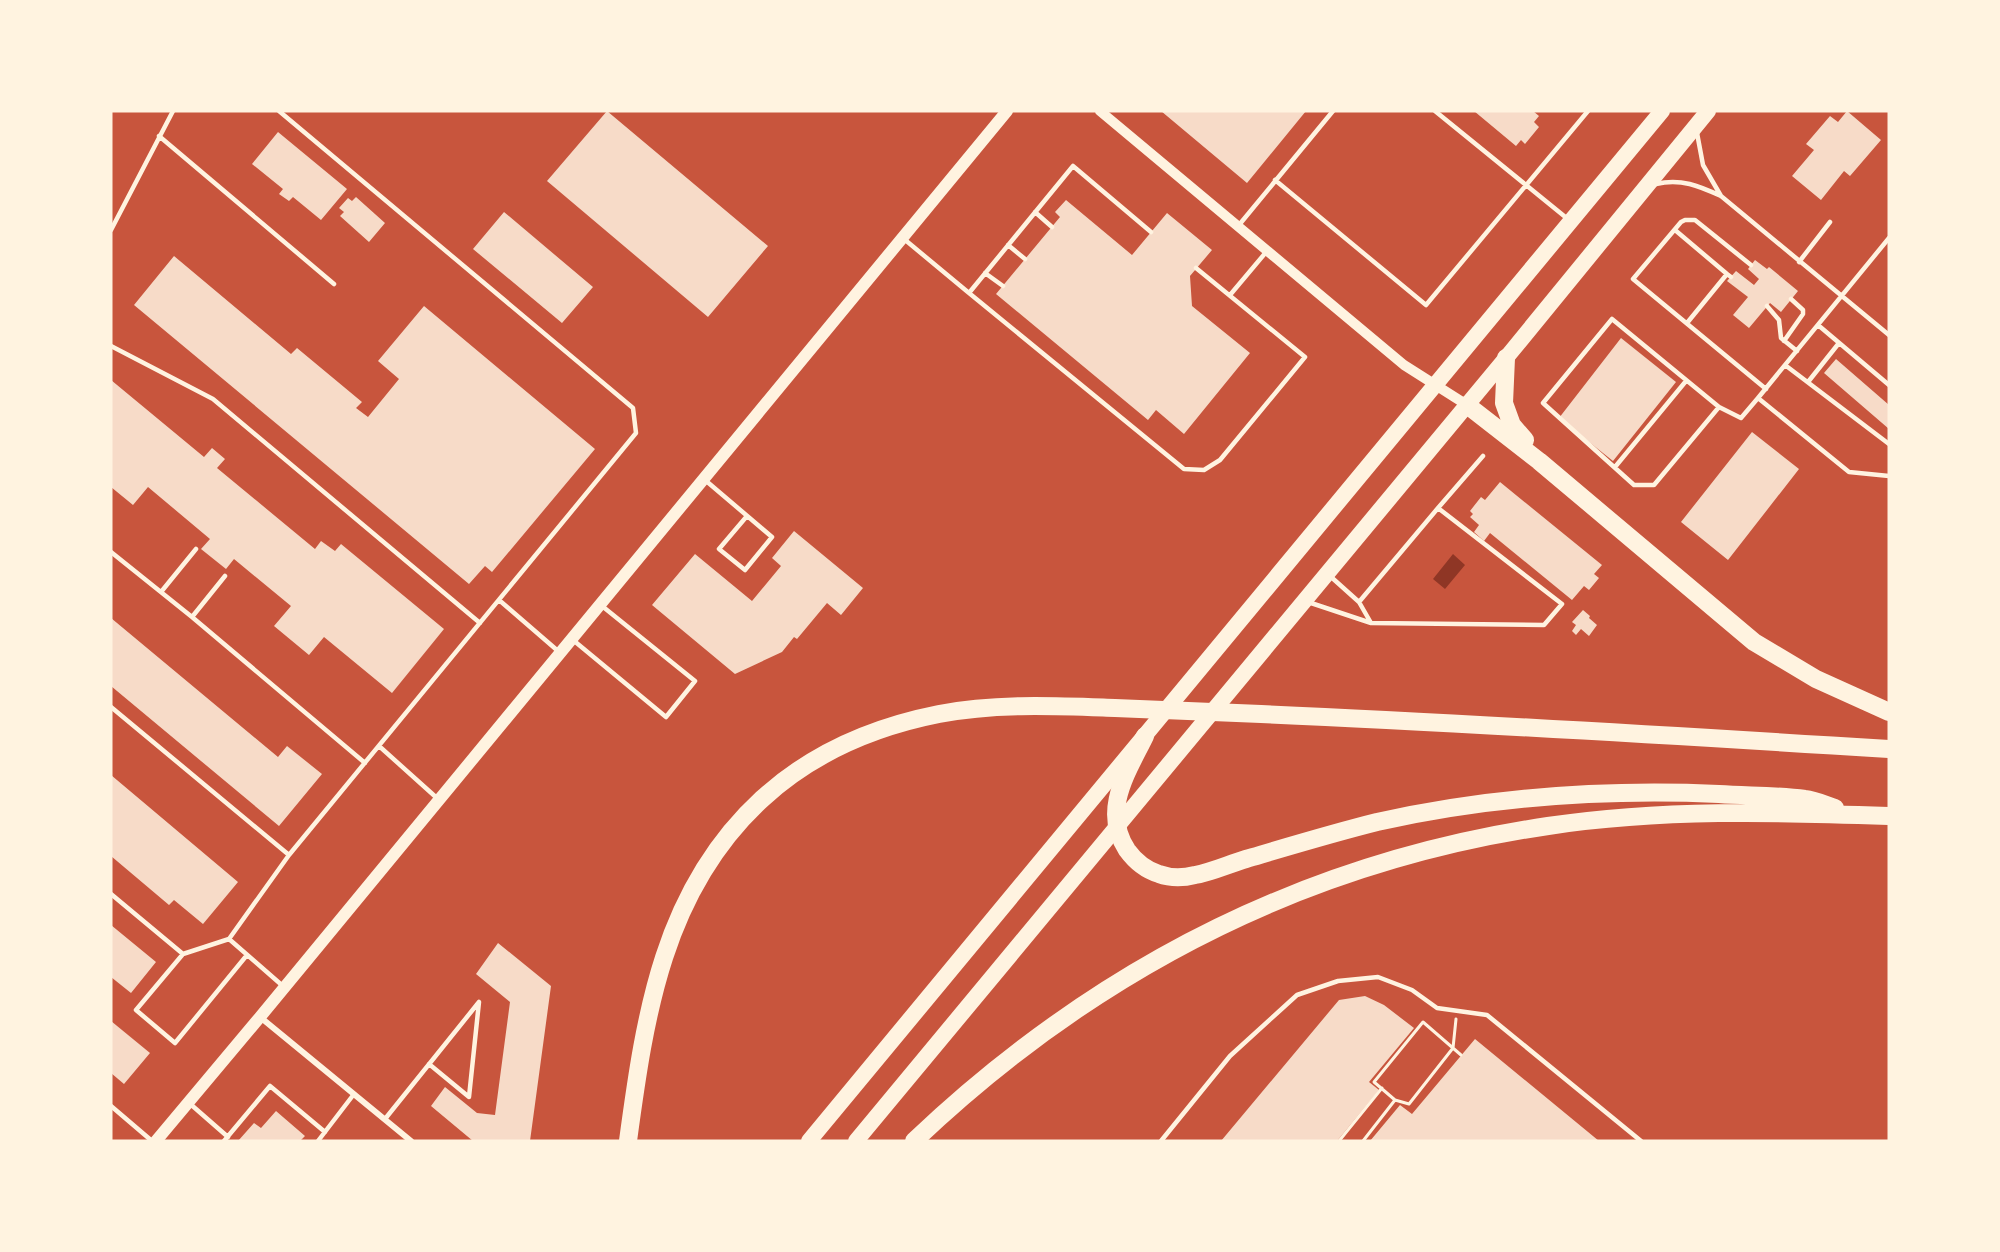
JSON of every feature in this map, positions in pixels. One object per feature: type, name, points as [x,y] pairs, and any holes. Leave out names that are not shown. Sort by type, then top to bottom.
[{"type":"highway","points":[[809,1141],[1662,111]]},
{"type":"highway","points":[[856,1141],[1708,111]]},
{"type":"highway","points":[[1506,358],[1504,393],[1506,411],[1512,425],[1539,461]]},
{"type":"highway","points":[[1467,405],[1539,461],[1754,642],[1816,680],[1889,712]]},
{"type":"highway","points":[[628,1141],[644,1032],[656,978],[673,930],[691,890],[714,853],[740,821],[762,799],[798,771],[832,749],[895,724],[968,710],[1024,706],[1085,707],[1292,716],[1889,749]]},
{"type":"highway","points":[[1145,736],[1119,789],[1116,801],[1116,826],[1126,848],[1141,865],[1161,875],[1183,877],[1207,872],[1377,822],[1518,799],[1609,793],[1742,795],[1807,799],[1857,815]]},
{"type":"highway","points":[[914,1141],[1021,1049],[1114,984],[1204,933],[1310,886],[1368,866],[1488,836],[1550,825],[1612,819],[1704,813],[1889,816]]},
{"type":"main road","points":[[154,1141],[260,1017],[1007,111]]},
{"type":"street","points":[[1100,111],[1404,365],[1467,405]]},
{"type":"street","points":[[260,1017],[411,1141]]},
{"type":"lane","points":[[111,230],[173,111]]},
{"type":"lane","points":[[247,956],[175,1043],[136,1010],[183,954],[229,939],[289,855],[636,434],[633,408],[279,111]]},
{"type":"lane","points":[[1239,225],[1332,111]]},
{"type":"lane","points":[[1275,180],[1426,305],[1588,111]]},
{"type":"lane","points":[[1437,112],[1571,221]]},
{"type":"lane","points":[[1696,125],[1703,165],[1721,196]]},
{"type":"lane","points":[[159,136],[334,284]]},
{"type":"lane","points":[[969,293],[1073,166],[1151,232]]},
{"type":"lane","points":[[1645,187],[1668,182],[1688,183],[1721,196],[1889,335]]},
{"type":"lane","points":[[1035,212],[1052,226]]},
{"type":"lane","points":[[1751,265],[1695,220],[1685,220],[1633,279],[1766,388]]},
{"type":"lane","points":[[1799,262],[1830,222]]},
{"type":"lane","points":[[1674,230],[1729,275],[1687,323]]},
{"type":"lane","points":[[903,238],[1184,469],[1204,470],[1220,460],[1305,357],[1196,268]]},
{"type":"lane","points":[[1719,407],[1654,485],[1634,485],[1543,404],[1612,319],[1719,407],[1741,418],[1889,238]]},
{"type":"lane","points":[[1008,245],[1025,259]]},
{"type":"lane","points":[[1230,296],[1267,250]]},
{"type":"lane","points":[[985,273],[1003,286]]},
{"type":"lane","points":[[1784,341],[1803,314],[1803,310],[1791,299]]},
{"type":"lane","points":[[1767,306],[1779,320],[1780,334],[1784,341],[1797,351]]},
{"type":"lane","points":[[1818,325],[1889,385]]},
{"type":"lane","points":[[1808,382],[1839,343]]},
{"type":"lane","points":[[111,346],[213,399],[480,623]]},
{"type":"lane","points":[[1785,364],[1889,444]]},
{"type":"lane","points":[[1615,467],[1686,381]]},
{"type":"lane","points":[[1758,398],[1848,472],[1889,476]]},
{"type":"lane","points":[[1359,602],[1483,456]]},
{"type":"lane","points":[[703,478],[772,537],[745,570],[720,549],[747,516]]},
{"type":"lane","points":[[1305,601],[1371,623],[1544,625],[1562,604],[1438,508]]},
{"type":"lane","points":[[161,592],[196,549]]},
{"type":"lane","points":[[111,552],[365,763]]},
{"type":"lane","points":[[1327,573],[1359,602],[1371,623]]},
{"type":"lane","points":[[192,617],[225,576]]},
{"type":"lane","points":[[499,600],[559,652]]},
{"type":"lane","points":[[571,638],[666,717],[695,681],[600,603]]},
{"type":"lane","points":[[111,707],[289,855]]},
{"type":"lane","points":[[379,746],[438,799]]},
{"type":"lane","points":[[111,894],[183,954]]},
{"type":"lane","points":[[229,939],[284,987]]},
{"type":"lane","points":[[1161,1141],[1230,1056],[1298,995],[1338,981],[1378,977],[1412,990],[1437,1008],[1487,1015],[1641,1141]]},
{"type":"lane","points":[[385,1119],[429,1064],[444,1047],[479,1002],[469,1097],[429,1064]]},
{"type":"lane","points":[[188,1102],[226,1139],[270,1086],[325,1132]]},
{"type":"lane","points":[[318,1141],[354,1094]]},
{"type":"lane","points":[[111,1106],[154,1141]]},
{"type":"path","points":[[1457,1010],[1453,1048],[1409,1104],[1395,1100],[1374,1082],[1423,1022],[1453,1048],[1461,1055]]},
{"type":"path","points":[[1339,1141],[1382,1088]]},
{"type":"path","points":[[1363,1141],[1395,1100]]},
{"type":"shaded area","points":[[1453,554],[1465,565],[1445,589],[1433,579]]},
{"type":"building","points":[[607,111],[768,246],[708,317],[547,181]]},
{"type":"building","points":[[1161,111],[1306,111],[1247,183]]},
{"type":"building","points":[[1474,111],[1533,111],[1539,116],[1534,122],[1539,127],[1525,144],[1521,140],[1516,146]]},
{"type":"building","points":[[1847,111],[1881,140],[1850,176],[1844,171],[1821,200],[1792,176],[1814,150],[1806,144],[1830,116],[1838,122]]},
{"type":"building","points":[[278,132],[347,189],[321,220],[293,197],[289,201],[279,194],[283,189],[252,164]]},
{"type":"building","points":[[356,197],[385,223],[369,242],[340,216],[344,212],[339,208],[348,198],[352,201]]},
{"type":"building","points":[[1066,200],[1132,255],[1167,213],[1212,250],[1190,276],[1192,306],[1250,353],[1184,434],[1156,410],[1148,420],[996,294],[1060,217],[1055,212]]},
{"type":"building","points":[[504,212],[593,287],[562,323],[473,249]]},
{"type":"building","points":[[174,256],[291,354],[297,348],[362,402],[356,408],[368,417],[399,379],[378,361],[424,306],[595,449],[492,572],[485,566],[469,584],[134,305]]},
{"type":"building","points":[[1755,260],[1767,269],[1769,267],[1798,291],[1781,312],[1770,303],[1749,328],[1733,315],[1748,297],[1727,281],[1736,271],[1754,285],[1759,279],[1748,269]]},
{"type":"building","points":[[1621,338],[1676,382],[1613,461],[1559,418]]},
{"type":"building","points":[[1836,359],[1889,405],[1889,429],[1824,373]]},
{"type":"building","points":[[111,380],[204,457],[212,448],[225,459],[217,468],[315,549],[321,541],[335,551],[341,544],[444,629],[392,693],[324,637],[309,655],[274,626],[291,606],[234,559],[226,569],[201,549],[210,539],[148,487],[133,505],[111,487]]},
{"type":"building","points":[[1752,432],[1799,469],[1728,560],[1681,522]]},
{"type":"building","points":[[1500,482],[1602,565],[1594,574],[1599,578],[1589,590],[1584,586],[1572,600],[1490,533],[1484,541],[1474,532],[1479,525],[1470,517],[1473,514],[1470,511],[1481,497],[1485,500]]},
{"type":"building","points":[[794,531],[863,588],[841,615],[827,603],[797,639],[794,637],[782,652],[735,674],[652,605],[695,554],[752,601],[781,566],[772,558]]},
{"type":"building","points":[[1583,610],[1597,625],[1589,636],[1581,629],[1576,635],[1572,631],[1576,625],[1572,622]]},
{"type":"building","points":[[111,618],[278,757],[287,746],[322,774],[279,826],[111,686]]},
{"type":"building","points":[[111,775],[238,882],[203,924],[174,900],[169,905],[111,856]]},
{"type":"building","points":[[111,925],[156,962],[131,993],[111,977]]},
{"type":"building","points":[[498,943],[551,986],[530,1141],[473,1141],[431,1106],[445,1087],[477,1113],[495,1115],[510,1002],[476,974]]},
{"type":"building","points":[[1365,996],[1384,1005],[1414,1028],[1369,1082],[1379,1090],[1337,1141],[1221,1141],[1339,1000]]},
{"type":"building","points":[[111,1021],[150,1053],[124,1084],[111,1073]]},
{"type":"building","points":[[1475,1039],[1599,1141],[1370,1141],[1400,1105],[1412,1114]]},
{"type":"building","points":[[276,1111],[305,1136],[300,1141],[238,1141],[254,1123],[261,1128]]}]
